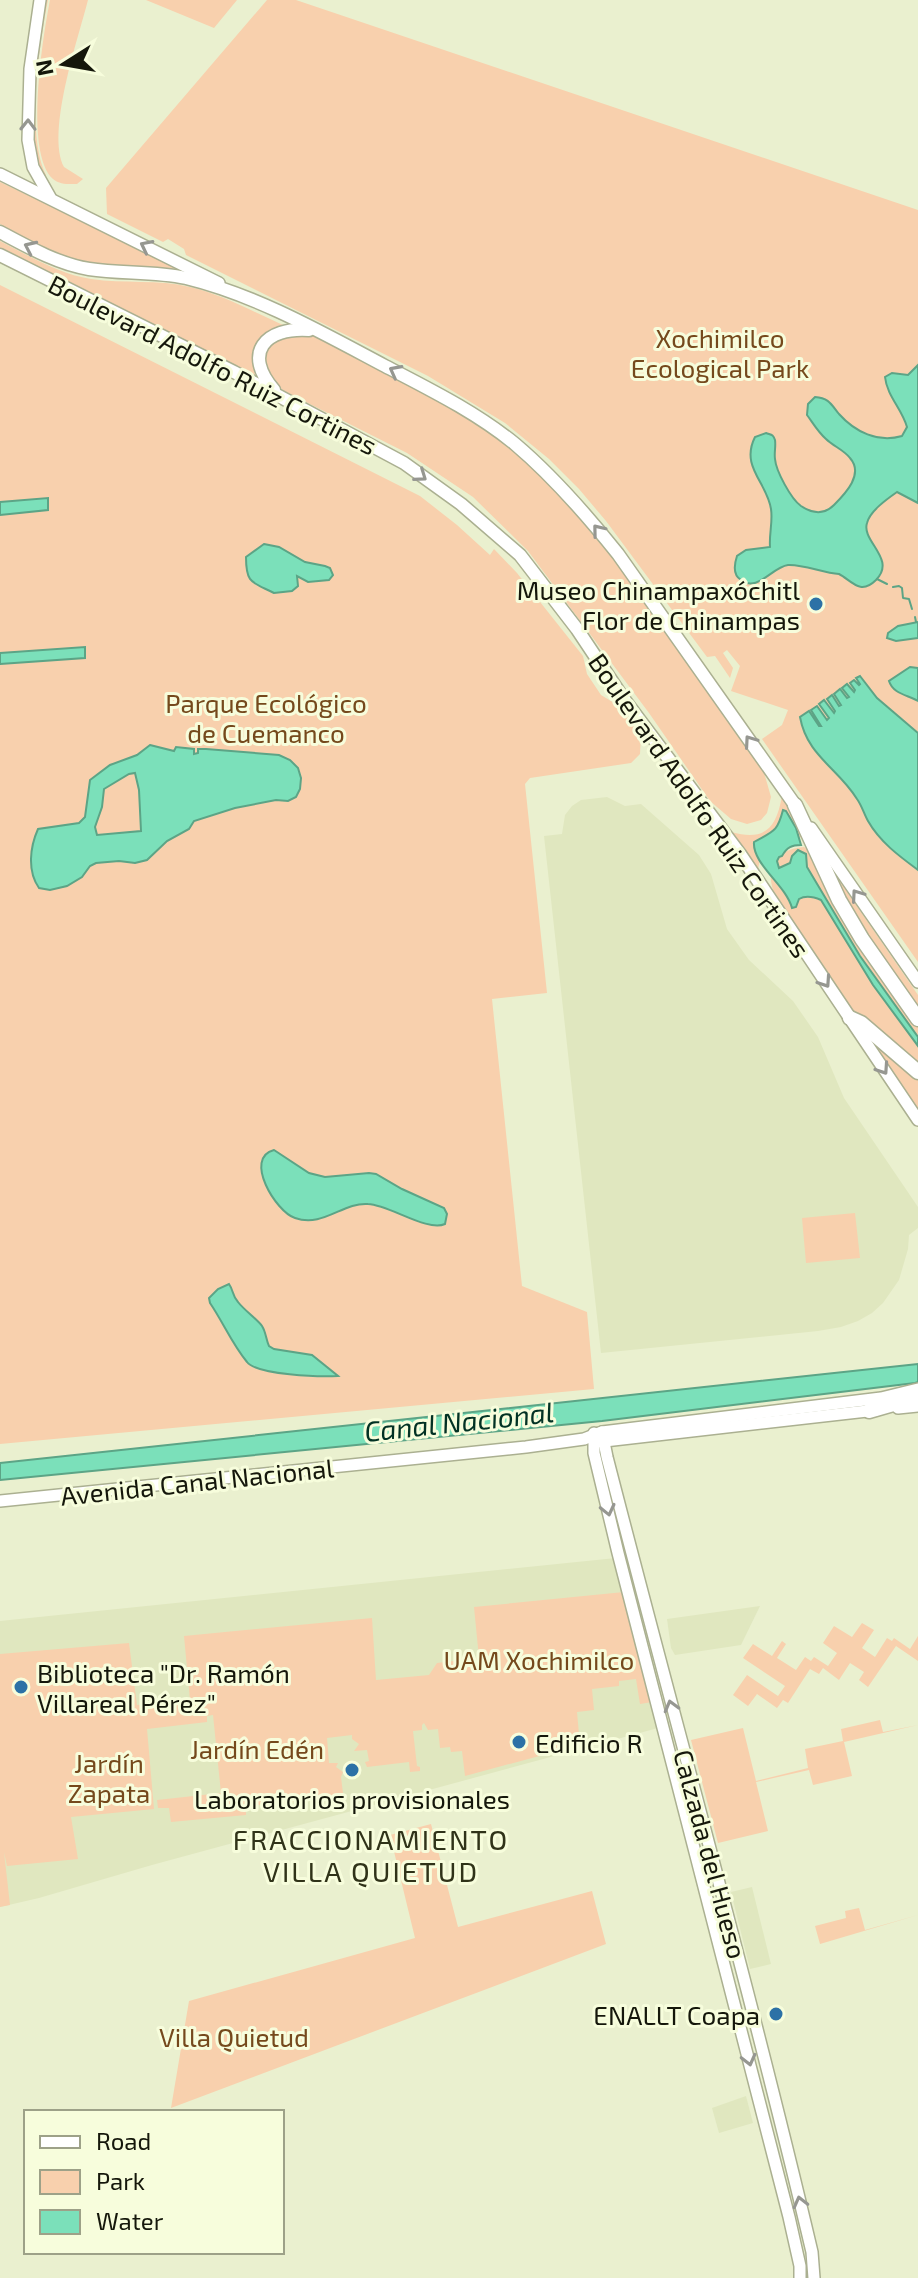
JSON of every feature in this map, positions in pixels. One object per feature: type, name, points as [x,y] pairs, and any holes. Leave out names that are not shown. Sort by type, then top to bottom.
[{"type":"highway","points":[[0,232],[33,249],[87,269],[183,277],[241,294],[412,380],[481,419],[513,443],[559,483],[618,554],[795,805],[839,900],[862,939],[918,1019]]},
{"type":"highway","name":"Boulevard Adolfo Ruiz Cortines","points":[[2,256],[280,396],[404,463],[461,504],[520,555],[740,854],[850,1018]]},
{"type":"highway","points":[[280,396],[265,379],[259,357],[261,349],[272,335],[280,332],[292,329],[316,331]]},
{"type":"highway","points":[[850,1018],[861,1023],[918,1072]]},
{"type":"highway","points":[[869,1411],[918,1397]]},
{"type":"main road","points":[[40,0],[30,69],[28,140],[33,167],[50,198]]},
{"type":"main road","points":[[0,174],[241,294]]},
{"type":"main road","points":[[795,805],[918,982]]},
{"type":"main road","name":"Boulevard Adolfo Ruiz Cortines","points":[[850,1018],[918,1120]]},
{"type":"main road","name":"Avenida Canal Nacional","points":[[0,1501],[519,1448],[881,1398],[918,1389]]},
{"type":"main road","name":"Avenida Canal Nacional","points":[[595,1437],[622,1439],[918,1406]]},
{"type":"main road","name":"Calzada del Hueso","points":[[595,1437],[607,1457],[752,2008],[812,2252],[814,2278]]},
{"type":"main road","name":"Calzada del Hueso","points":[[595,1437],[594,1453],[789,2217],[800,2278]]},
{"type":"main road","points":[[607,1457],[611,1446],[622,1439]]},
{"type":"shaded area","points":[[607,797],[625,806],[641,804],[699,855],[711,874],[727,929],[749,960],[793,1001],[818,1037],[844,1098],[918,1207],[918,1228],[909,1235],[899,1280],[883,1303],[858,1321],[818,1331],[601,1353],[544,836],[562,834],[565,815],[581,800]]},
{"type":"shaded area","points":[[616,1558],[658,1728],[0,1907],[0,1621]]},
{"type":"shaded area","points":[[760,1606],[741,1645],[675,1655],[671,1648],[667,1619]]},
{"type":"shaded area","points":[[752,1887],[771,1964],[750,1969],[731,1892]]},
{"type":"shaded area","points":[[746,2096],[753,2123],[719,2133],[712,2108]]},
{"type":"green space","points":[[45,0],[48,0],[38,65],[35,113],[44,176],[34,137],[33,114],[36,65]]},
{"type":"green space","points":[[50,0],[88,0],[71,61],[59,132],[59,151],[64,167],[83,179],[77,184],[53,179],[44,165],[39,145],[38,93]]},
{"type":"green space","points":[[146,0],[237,0],[214,28]]},
{"type":"green space","name":"Xochimilco Ecological Park","points":[[267,0],[296,0],[918,210],[918,962],[762,739],[782,725],[788,710],[731,691],[740,666],[727,650],[723,653],[733,668],[730,678],[715,656],[707,657],[606,521],[549,459],[505,423],[428,376],[186,255],[184,249],[168,239],[163,242],[107,214],[106,188]]},
{"type":"green space","points":[[0,182],[182,269],[100,267],[54,254],[0,224]]},
{"type":"green space","points":[[0,241],[67,273],[91,279],[190,287],[227,299],[288,327],[256,352],[256,380],[0,250]]},
{"type":"green space","name":"Parque Ecológico de Cuemanco","points":[[0,285],[420,496],[490,555],[494,549],[517,573],[583,656],[587,674],[601,695],[624,709],[641,734],[640,754],[631,763],[530,778],[525,784],[547,993],[492,999],[522,1286],[587,1312],[594,1389],[0,1444]]},
{"type":"green space","points":[[278,335],[317,336],[483,424],[559,488],[617,560],[761,762],[771,797],[767,813],[761,820],[747,824],[731,819],[710,801],[649,713],[528,551],[473,497],[407,453],[279,387],[267,370],[264,357],[267,344]]},
{"type":"green space","points":[[782,796],[808,837],[776,843],[764,853],[758,870],[731,832],[752,835],[767,830],[776,817]]},
{"type":"green space","points":[[804,847],[830,867],[918,995],[918,1109],[870,1043],[773,890],[771,873],[776,860],[787,851]]},
{"type":"green space","points":[[855,1213],[860,1258],[806,1263],[802,1218]]},
{"type":"green space","points":[[624,1592],[652,1702],[640,1704],[636,1679],[619,1681],[619,1686],[592,1689],[594,1710],[577,1712],[580,1745],[465,1776],[462,1751],[451,1752],[450,1747],[440,1748],[438,1729],[428,1730],[424,1723],[422,1730],[413,1731],[420,1771],[410,1772],[409,1762],[367,1767],[367,1750],[354,1751],[359,1744],[352,1739],[352,1735],[327,1738],[329,1763],[338,1763],[336,1767],[343,1772],[343,1793],[331,1798],[305,1799],[305,1804],[297,1805],[295,1801],[266,1809],[265,1804],[246,1807],[246,1815],[171,1822],[169,1808],[158,1808],[157,1800],[221,1793],[213,1715],[207,1716],[207,1722],[147,1729],[154,1809],[71,1817],[78,1859],[7,1866],[4,1852],[10,1905],[0,1907],[0,1654],[129,1643],[137,1705],[190,1700],[184,1636],[372,1618],[376,1680],[429,1675],[437,1663],[479,1658],[474,1607]]},
{"type":"green space","points":[[862,1623],[874,1630],[862,1648],[875,1657],[887,1638],[892,1641],[894,1638],[910,1649],[918,1636],[918,1661],[896,1646],[868,1687],[859,1680],[864,1672],[850,1663],[839,1680],[823,1668],[819,1674],[810,1669],[788,1703],[783,1700],[777,1708],[757,1694],[748,1706],[733,1695],[747,1675],[778,1696],[785,1686],[743,1658],[753,1644],[772,1656],[782,1641],[786,1644],[777,1658],[796,1670],[805,1657],[811,1661],[814,1657],[828,1666],[837,1653],[823,1643],[834,1626],[852,1637]]},
{"type":"green space","points":[[880,1720],[883,1732],[918,1725],[844,1742],[852,1776],[813,1785],[809,1770],[756,1782],[768,1831],[718,1843],[691,1740],[743,1728],[756,1781],[808,1768],[805,1749],[843,1741],[841,1729]]},
{"type":"green space","name":"Villa Quietud","points":[[431,1824],[458,1927],[592,1891],[606,1944],[171,2108],[189,2001],[415,1938],[390,1835]]},
{"type":"green space","points":[[859,1908],[865,1930],[918,1915],[820,1944],[815,1926],[846,1918],[845,1911]]},
{"type":"water","points":[[918,365],[918,503],[897,492],[879,506],[869,519],[869,537],[883,565],[876,580],[860,587],[839,574],[794,565],[782,567],[753,583],[738,578],[735,570],[737,556],[746,550],[770,547],[772,518],[769,499],[752,466],[751,448],[755,437],[766,433],[772,435],[778,470],[789,491],[805,509],[822,512],[834,505],[848,489],[855,470],[848,455],[826,439],[807,415],[808,404],[815,397],[824,399],[860,431],[884,438],[902,436],[907,427],[885,377],[892,373],[908,375]]},
{"type":"water","points":[[48,498],[48,510],[0,515],[0,502]]},
{"type":"water","points":[[264,544],[279,547],[305,562],[330,568],[333,575],[329,580],[308,582],[297,576],[298,586],[292,591],[274,593],[255,584],[247,572],[246,557]]},
{"type":"water","points":[[918,622],[918,638],[896,641],[887,638],[888,633],[898,626]]},
{"type":"water","points":[[85,647],[85,658],[0,664],[0,653]]},
{"type":"water","points":[[910,667],[918,668],[918,701],[897,691],[889,681]]},
{"type":"water","points":[[860,676],[877,698],[918,733],[918,870],[878,836],[849,788],[809,742],[800,717],[809,711],[821,726],[811,710],[817,706],[827,720],[829,718],[819,704],[824,700],[834,713],[827,699],[832,695],[841,705],[834,694],[840,689],[849,697],[842,688],[847,684],[854,692],[850,683],[854,680],[859,685],[856,678]]},
{"type":"water","points":[[150,745],[174,751],[176,747],[194,749],[194,754],[198,753],[198,749],[206,749],[279,755],[298,768],[300,789],[296,797],[288,801],[276,800],[235,808],[194,821],[189,829],[167,841],[147,860],[96,863],[67,886],[50,890],[39,888],[31,859],[38,829],[79,823],[85,817],[90,780],[110,765],[137,755]],"holes":[[[135,773],[141,831],[97,835],[95,827],[104,789]]]},
{"type":"water","points":[[783,810],[796,828],[801,845],[790,847],[779,857],[779,868],[790,863],[798,850],[806,854],[807,867],[860,956],[918,1037],[918,1046],[873,985],[821,900],[802,898],[792,908],[789,899],[758,858],[754,842],[773,830]]},
{"type":"water","points":[[274,1150],[309,1173],[325,1177],[376,1174],[444,1208],[447,1214],[445,1224],[428,1224],[368,1204],[359,1204],[315,1220],[295,1218],[279,1206],[262,1173],[265,1155]]},
{"type":"water","points":[[229,1284],[236,1300],[262,1326],[269,1346],[312,1355],[338,1376],[275,1372],[247,1362],[210,1303],[209,1298],[218,1289]]},
{"type":"water","name":"Canal Nacional","points":[[918,1364],[918,1382],[915,1383],[602,1421],[0,1480],[0,1463]]},
{"type":"waterway","points":[[877,579],[887,584]]},
{"type":"waterway","points":[[893,587],[902,588],[903,598],[909,599],[912,609]]},
{"type":"waterway","points":[[915,617],[916,622]]},
{"type":"place","name":"Museo Chinampaxóchitl Flor de Chinampas","points":[[816,604]]},
{"type":"place","name":"Biblioteca \"Dr. Ramón Villareal Pérez\"","points":[[21,1687]]},
{"type":"place","name":"Edificio R","points":[[519,1742]]},
{"type":"place","name":"Laboratorios provisionales","points":[[352,1770]]},
{"type":"place","name":"ENALLT Coapa","points":[[776,2014]]},
{"type":"district","name":"FRACCIONAMIENTO VILLA QUIETUD","points":[[371,1855]]},
{"type":"park label","name":"UAM Xochimilco","points":[[539,1659]]},
{"type":"park label","name":"Jardín Edén","points":[[257,1748]]},
{"type":"park label","name":"Jardín Zapata","points":[[109,1777]]}]
